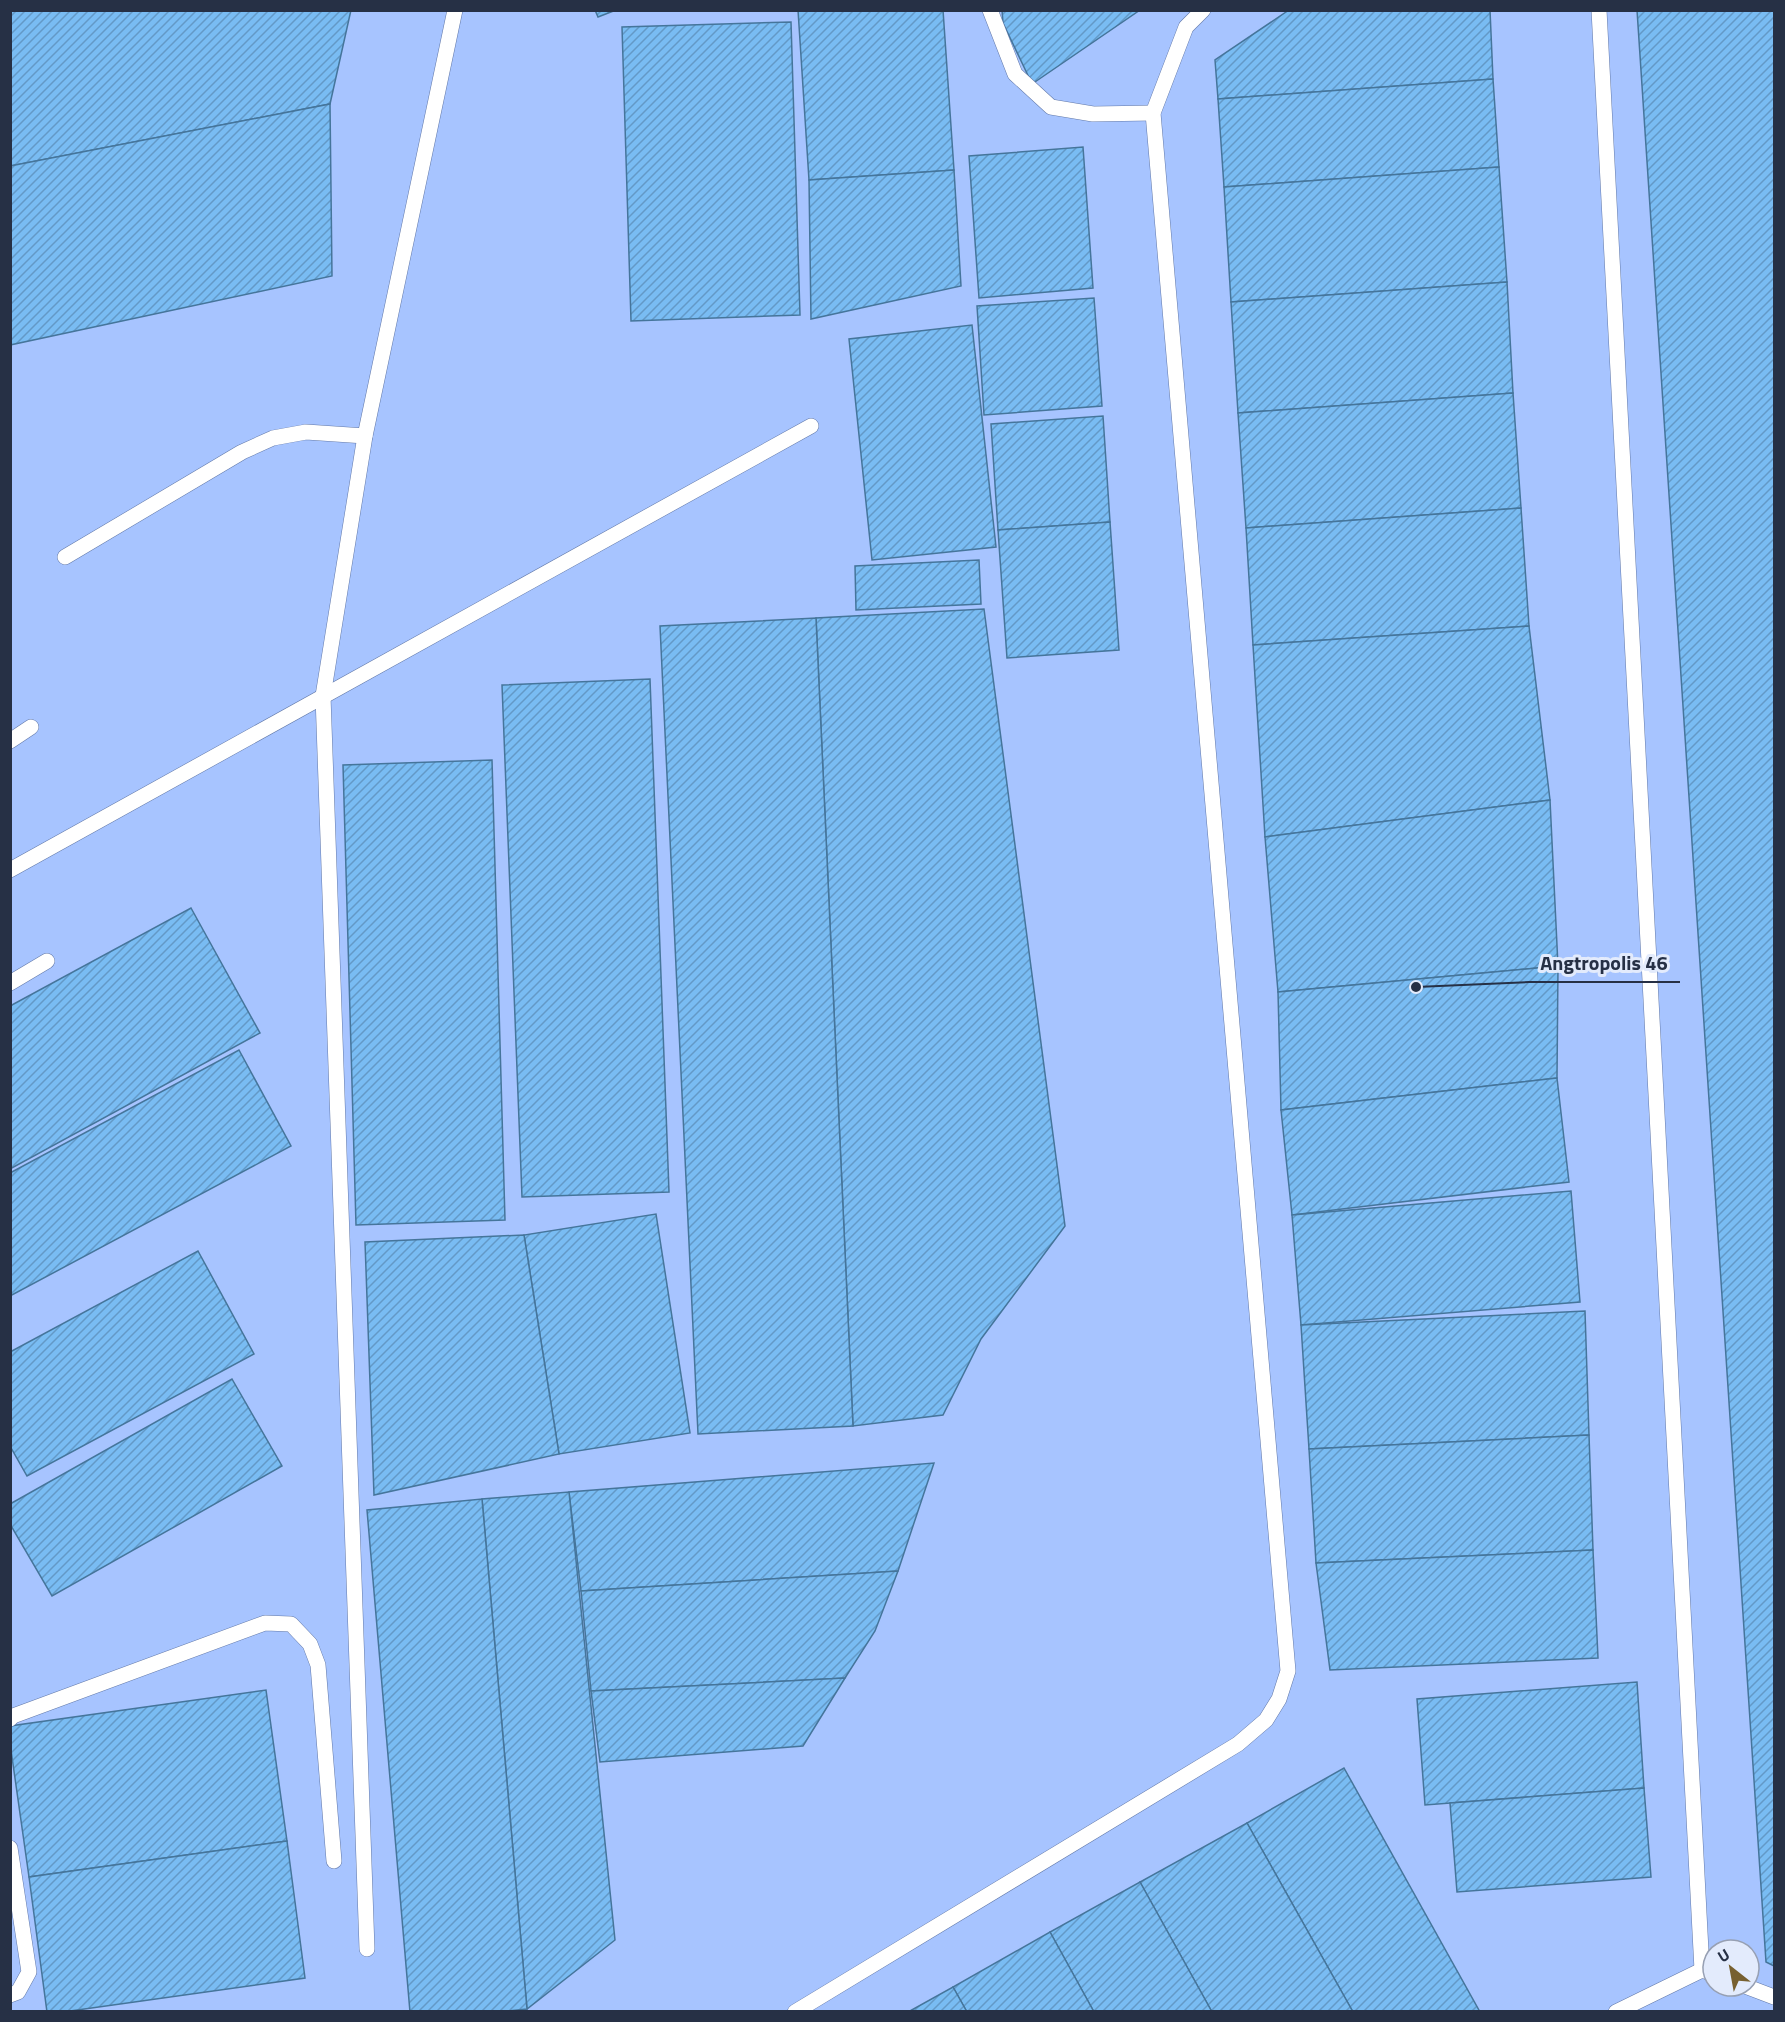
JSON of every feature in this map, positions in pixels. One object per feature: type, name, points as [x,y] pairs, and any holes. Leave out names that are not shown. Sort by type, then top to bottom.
[{"type":"lane","points":[[367,1949],[323,696],[364,436],[455,10]]},
{"type":"lane","points":[[990,10],[1015,74],[1051,107],[1093,114],[1153,113]]},
{"type":"lane","points":[[795,2012],[1238,1744],[1266,1720],[1279,1699],[1288,1671],[1153,113],[1186,27],[1203,10]]},
{"type":"lane","points":[[1599,10],[1705,1938]]},
{"type":"lane","points":[[10,870],[812,426]]},
{"type":"lane","points":[[65,557],[242,452],[273,438],[306,432],[364,436]]},
{"type":"lane","points":[[10,741],[30,727]]},
{"type":"lane","points":[[10,983],[47,961]]},
{"type":"lane","points":[[10,1719],[265,1623],[291,1624],[310,1644],[318,1665],[334,1861]]},
{"type":"lane","points":[[10,1848],[29,1972],[18,1992],[10,1995]]},
{"type":"lane","points":[[1616,2012],[1701,1975]]},
{"type":"shaded area","points":[[11,11],[1774,11],[1774,2011],[11,2012]]},
{"type":"building","points":[[10,10],[351,10],[330,104],[10,166]]},
{"type":"building","points":[[595,10],[616,10],[598,17]]},
{"type":"building","points":[[798,10],[943,10],[954,170],[809,180]]},
{"type":"building","points":[[1002,10],[1140,10],[1032,84],[1003,23]]},
{"type":"building","points":[[1289,10],[1490,10],[1493,79],[1218,99],[1215,60]]},
{"type":"building","points":[[1637,10],[1774,10],[1774,1966],[1766,1962]]},
{"type":"building","points":[[791,22],[800,315],[631,321],[622,27]]},
{"type":"building","points":[[1493,79],[1499,167],[1224,187],[1218,99]]},
{"type":"building","points":[[330,104],[332,276],[10,345],[10,166]]},
{"type":"building","points":[[1083,147],[1093,288],[979,298],[969,156]]},
{"type":"building","points":[[1499,167],[1507,282],[1231,302],[1224,187]]},
{"type":"building","points":[[954,170],[961,286],[811,319],[809,180]]},
{"type":"building","points":[[1507,282],[1513,393],[1238,413],[1231,302]]},
{"type":"building","points":[[1094,298],[1102,406],[984,415],[977,306]]},
{"type":"building","points":[[972,325],[996,547],[872,560],[849,339]]},
{"type":"building","points":[[1513,393],[1521,508],[1246,528],[1238,413]]},
{"type":"building","points":[[1103,416],[1110,522],[998,530],[991,424]]},
{"type":"building","points":[[1521,508],[1529,626],[1253,645],[1246,528]]},
{"type":"building","points":[[1110,522],[1119,650],[1007,658],[998,530]]},
{"type":"building","points":[[979,560],[981,604],[856,610],[855,566]]},
{"type":"building","points":[[984,609],[1065,1226],[981,1339],[943,1415],[853,1426],[816,618]]},
{"type":"building","points":[[816,618],[853,1426],[698,1434],[660,626]]},
{"type":"building","points":[[1529,626],[1550,800],[1265,837],[1253,645]]},
{"type":"building","points":[[650,679],[669,1192],[522,1197],[502,685]]},
{"type":"building","points":[[492,760],[505,1220],[356,1225],[343,765]]},
{"type":"building","points":[[1550,800],[1558,966],[1278,992],[1265,837]]},
{"type":"building","points":[[191,908],[260,1033],[10,1169],[10,1006]]},
{"type":"building","points":[[1558,966],[1557,1078],[1281,1110],[1278,992]]},
{"type":"building","points":[[239,1050],[291,1146],[10,1296],[10,1173]]},
{"type":"building","points":[[1557,1078],[1569,1182],[1292,1215],[1281,1110]]},
{"type":"building","points":[[1571,1191],[1580,1302],[1301,1325],[1292,1215]]},
{"type":"building","points":[[656,1214],[690,1433],[559,1454],[524,1235]]},
{"type":"building","points":[[524,1235],[559,1454],[374,1495],[365,1242]]},
{"type":"building","points":[[198,1251],[254,1354],[27,1476],[10,1446],[10,1352]]},
{"type":"building","points":[[1585,1311],[1589,1435],[1309,1449],[1301,1325]]},
{"type":"building","points":[[232,1379],[282,1466],[52,1596],[10,1524],[10,1504]]},
{"type":"building","points":[[1589,1435],[1593,1550],[1316,1563],[1309,1449]]},
{"type":"building","points":[[934,1463],[898,1571],[581,1591],[569,1492]]},
{"type":"building","points":[[569,1492],[615,1940],[527,2009],[482,1499]]},
{"type":"building","points":[[482,1499],[527,2009],[500,2012],[410,2012],[367,1510]]},
{"type":"building","points":[[1593,1550],[1598,1658],[1330,1670],[1316,1563]]},
{"type":"building","points":[[898,1571],[875,1631],[845,1678],[591,1691],[581,1591]]},
{"type":"building","points":[[845,1678],[803,1746],[600,1762],[591,1691]]},
{"type":"building","points":[[1637,1682],[1644,1788],[1425,1805],[1417,1699]]},
{"type":"building","points":[[266,1690],[287,1841],[29,1877],[10,1743],[10,1726]]},
{"type":"building","points":[[1344,1768],[1480,2012],[1353,2012],[1247,1823]]},
{"type":"building","points":[[1644,1788],[1651,1877],[1457,1892],[1450,1803]]},
{"type":"building","points":[[1247,1823],[1353,2012],[1212,2012],[1140,1882]]},
{"type":"building","points":[[287,1841],[305,1978],[63,2012],[47,2012],[29,1877]]},
{"type":"building","points":[[1140,1882],[1212,2012],[1094,2012],[1050,1932]]},
{"type":"building","points":[[1050,1932],[1094,2012],[967,2012],[953,1987]]},
{"type":"building","points":[[953,1987],[967,2012],[908,2012]]},
{"type":"place","name":"Angtropolis 46","points":[[1416,987]]}]
